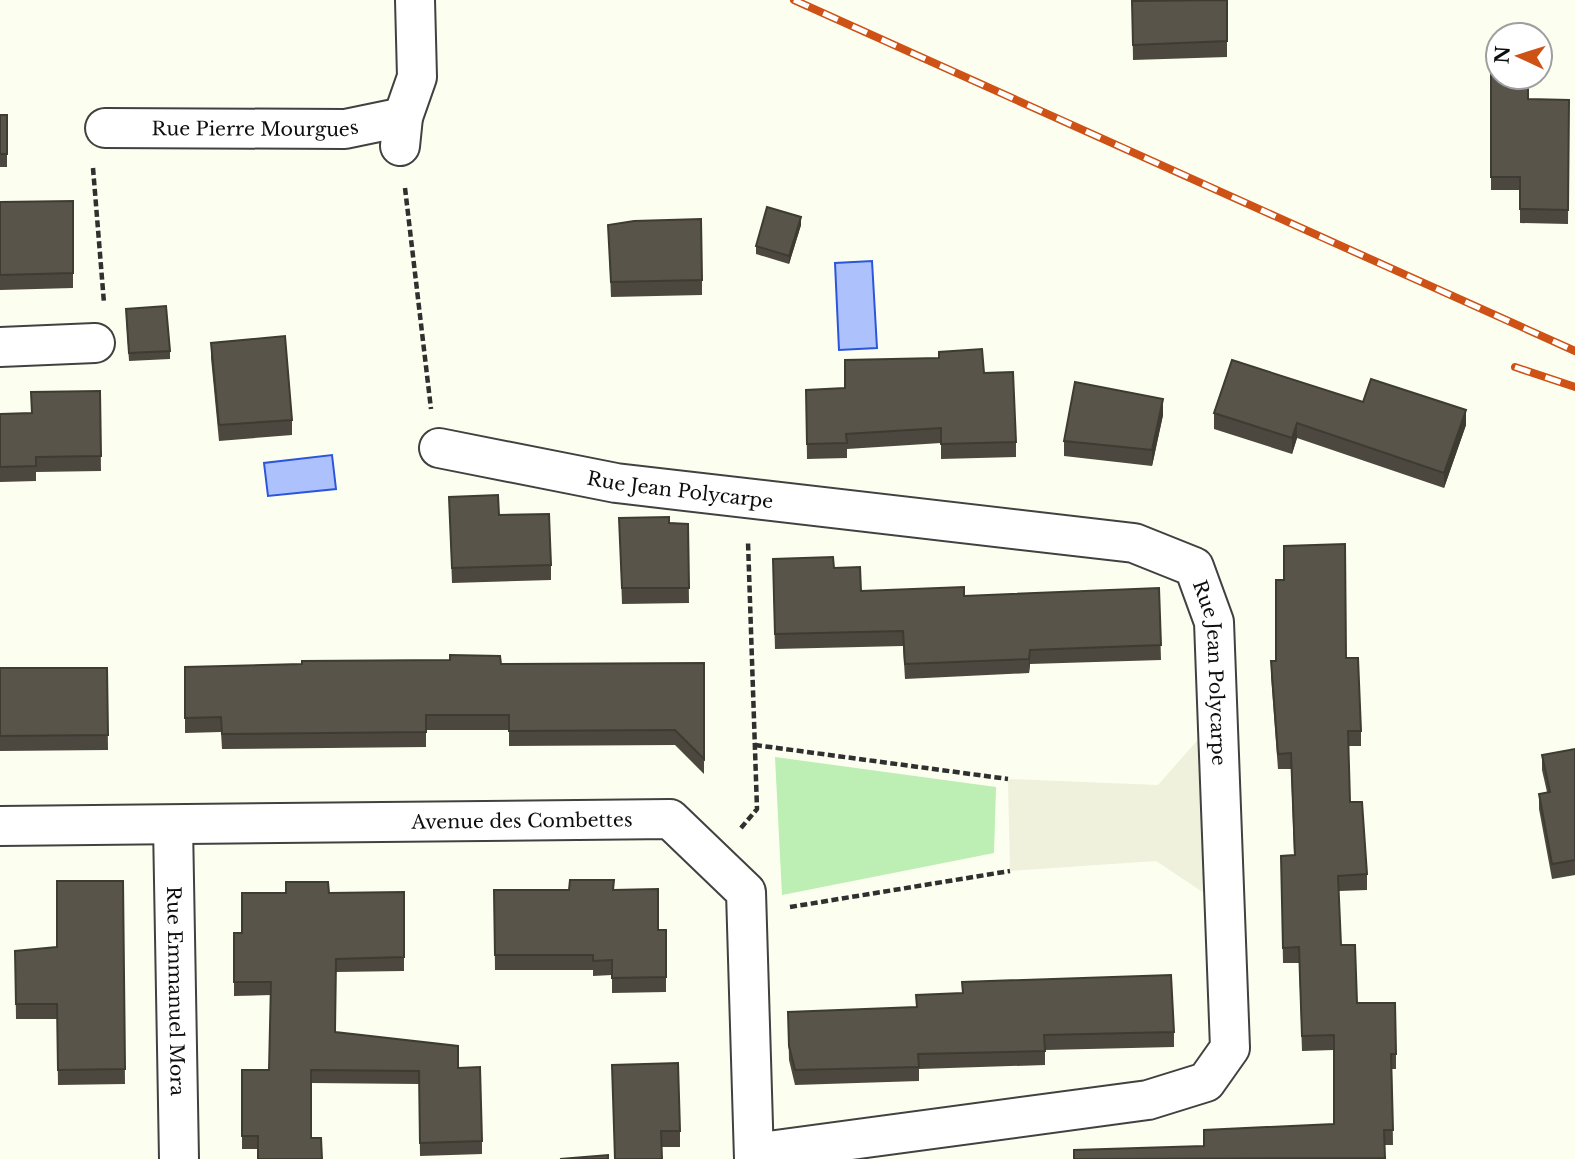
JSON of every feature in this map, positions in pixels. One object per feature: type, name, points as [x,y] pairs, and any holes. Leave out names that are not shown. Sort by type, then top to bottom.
[{"type":"street","points":[[401,132],[416,77],[415,0]]},
{"type":"street","name":"Rue Pierre Mourgues","points":[[105,128],[345,129],[401,132]]},
{"type":"street","points":[[0,347],[95,343]]},
{"type":"street","name":"Rue Jean Polycarpe","points":[[439,448],[617,483],[1133,543],[1194,567],[1214,622],[1230,1048],[1206,1082],[1148,1100],[754,1156]]},
{"type":"street","name":"Avenue des Combettes","points":[[0,826],[670,819],[746,892],[754,1156]]},
{"type":"street","name":"Rue Emmanuel Mora","points":[[173,825],[179,1159]]},
{"type":"path","points":[[95,343],[104,329],[90,143],[105,128]]},
{"type":"path","points":[[401,132],[427,387],[439,448]]},
{"type":"path","points":[[713,860],[757,809],[747,498]]},
{"type":"path","points":[[755,745],[1008,779]]},
{"type":"path","points":[[746,914],[1010,871]]},
{"type":"green space","points":[[775,757],[996,787],[994,853],[782,895]]},
{"type":"shaded area","points":[[1202,735],[1207,895],[1156,861],[1010,871],[1008,779],[1158,785]]},
{"type":"water","points":[[872,261],[877,348],[839,350],[835,263]]},
{"type":"water","points":[[332,455],[336,489],[268,496],[264,463]]},
{"type":"building","points":[[1227,0],[1227,41],[1133,45],[1132,1]]},
{"type":"building","points":[[1491,91],[1528,91],[1528,99],[1569,100],[1568,210],[1520,209],[1520,177],[1491,177]]},
{"type":"building","points":[[0,115],[7,115],[7,154],[0,154]]},
{"type":"building","points":[[73,201],[73,273],[0,275],[0,202]]},
{"type":"building","points":[[767,207],[801,217],[789,256],[756,246]]},
{"type":"building","points":[[701,219],[702,280],[611,282],[608,225],[634,221]]},
{"type":"building","points":[[166,306],[170,351],[129,353],[126,309]]},
{"type":"building","points":[[285,336],[292,420],[219,425],[211,343]]},
{"type":"building","points":[[982,349],[984,373],[1013,372],[1016,442],[941,444],[941,428],[846,434],[847,443],[807,444],[806,390],[845,388],[845,360],[939,358],[939,352]]},
{"type":"building","points":[[1232,360],[1363,402],[1371,379],[1466,410],[1444,473],[1297,423],[1292,438],[1214,413]]},
{"type":"building","points":[[1075,382],[1163,399],[1152,450],[1064,441]]},
{"type":"building","points":[[100,391],[101,456],[36,457],[36,466],[0,467],[0,414],[32,413],[31,392]]},
{"type":"building","points":[[498,495],[499,515],[549,514],[551,565],[452,568],[449,497]]},
{"type":"building","points":[[669,517],[669,523],[688,524],[689,588],[622,588],[619,518]]},
{"type":"building","points":[[1345,544],[1346,658],[1358,658],[1361,731],[1348,731],[1350,802],[1362,802],[1367,874],[1338,876],[1341,945],[1355,945],[1357,1003],[1395,1003],[1396,1054],[1391,1054],[1393,1130],[1384,1130],[1385,1158],[1074,1159],[1074,1150],[1204,1146],[1204,1130],[1334,1124],[1334,1035],[1302,1036],[1299,947],[1283,948],[1281,856],[1295,855],[1291,753],[1278,754],[1271,661],[1276,661],[1276,580],[1284,580],[1284,546]]},
{"type":"building","points":[[833,557],[834,568],[860,567],[861,591],[964,587],[964,596],[1159,588],[1161,645],[1030,650],[1029,659],[905,664],[903,631],[775,634],[773,559]]},
{"type":"building","points":[[450,655],[500,656],[501,664],[704,663],[704,759],[675,730],[509,731],[509,715],[426,715],[426,732],[222,734],[221,717],[185,718],[185,667],[302,664],[302,661],[450,660]]},
{"type":"building","points":[[0,668],[107,668],[108,735],[0,736]]},
{"type":"building","points":[[1575,749],[1575,860],[1552,864],[1539,794],[1550,792],[1542,755]]},
{"type":"building","points":[[570,880],[614,880],[613,890],[658,889],[658,930],[666,930],[666,977],[612,978],[612,960],[593,961],[593,955],[495,955],[494,890],[569,890]]},
{"type":"building","points":[[57,881],[123,881],[125,1069],[58,1070],[57,1004],[16,1004],[15,951],[57,947]]},
{"type":"building","points":[[286,882],[328,882],[329,893],[404,892],[404,957],[336,959],[335,1032],[458,1046],[458,1068],[480,1067],[482,1141],[420,1143],[419,1071],[311,1070],[311,1138],[321,1138],[322,1159],[258,1159],[258,1136],[242,1136],[242,1070],[269,1070],[271,982],[234,982],[234,933],[242,933],[242,893],[286,893]]},
{"type":"building","points":[[1171,975],[1174,1032],[1044,1035],[1045,1051],[918,1054],[919,1067],[795,1070],[789,1046],[788,1012],[917,1007],[916,995],[963,993],[962,982]]},
{"type":"building","points":[[678,1063],[680,1131],[661,1131],[662,1159],[615,1159],[612,1065]]},
{"type":"building","points":[[608,1155],[608,1159],[560,1159]]},
{"type":"railway","points":[[794,0],[1575,351]]},
{"type":"railway","points":[[1515,367],[1575,387]]}]
